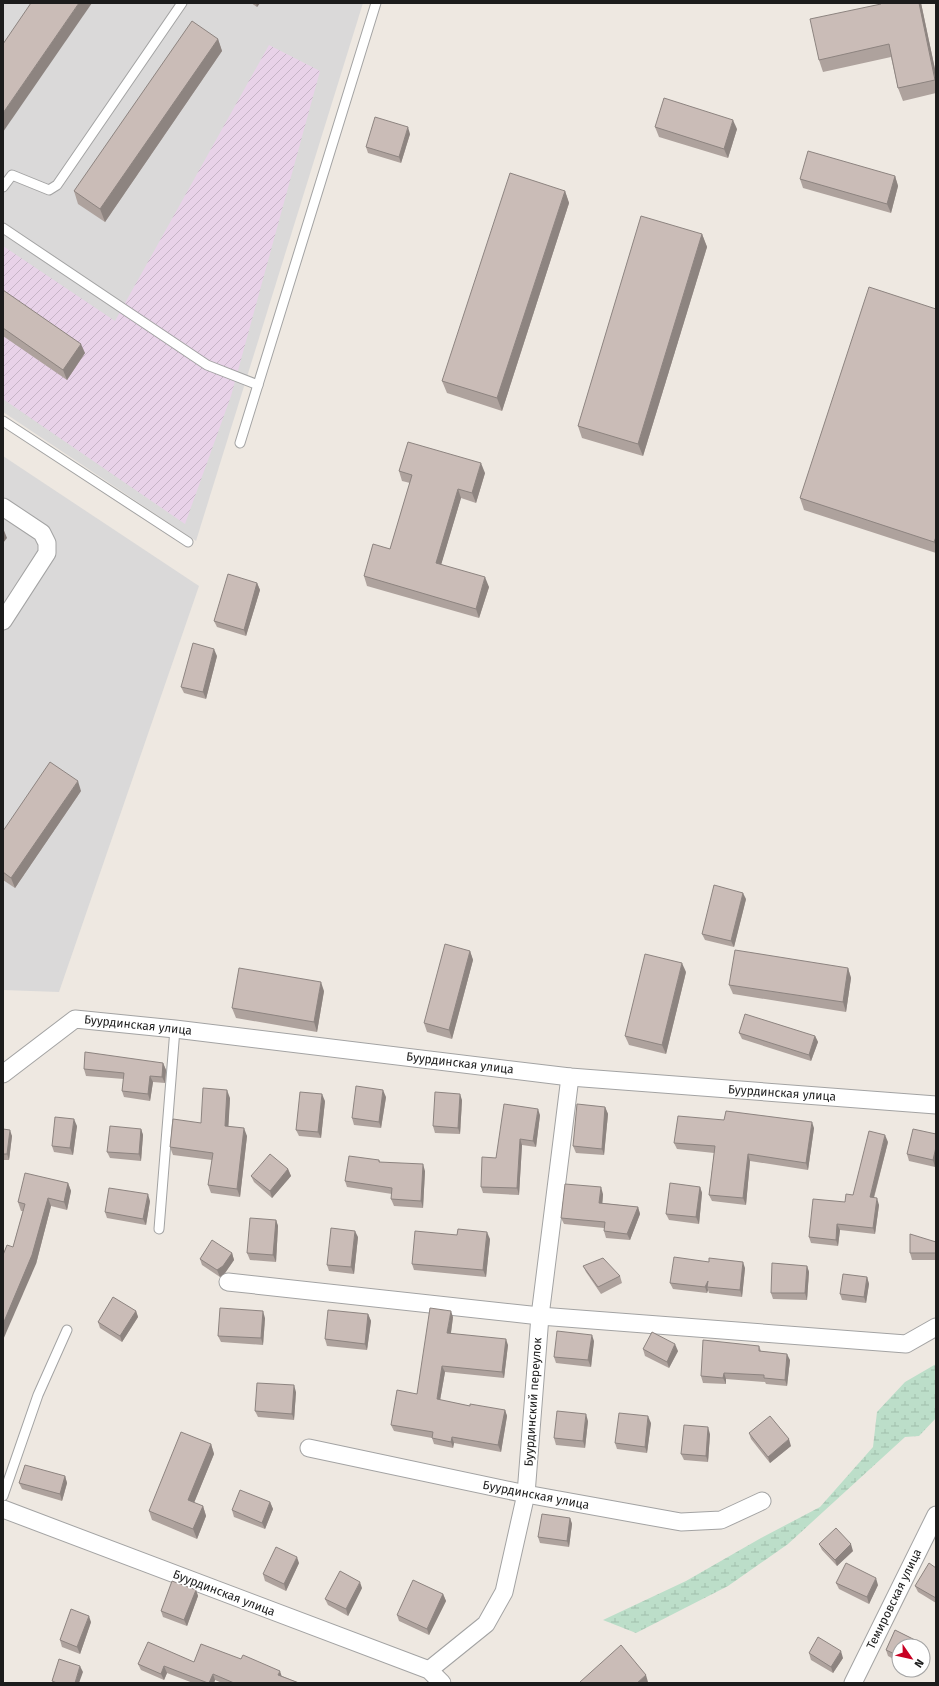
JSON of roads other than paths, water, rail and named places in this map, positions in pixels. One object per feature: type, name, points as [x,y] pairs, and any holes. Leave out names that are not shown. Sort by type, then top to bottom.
[{"type":"street","points":[[3,507],[42,533],[47,543],[47,553],[3,621]]},
{"type":"street","name":"Буурдинская улица","points":[[3,1074],[75,1019],[175,1029],[570,1077],[936,1105]]},
{"type":"street","name":"Буурдинский переулок","points":[[429,1670],[486,1624],[504,1592],[526,1494],[540,1316],[570,1077]]},
{"type":"street","points":[[228,1282],[540,1316],[906,1344],[936,1327]]},
{"type":"street","name":"Буурдинская улица","points":[[309,1448],[526,1494],[681,1522],[721,1520],[762,1501]]},
{"type":"street","name":"Буурдинская улица","points":[[3,1509],[429,1670],[442,1683]]},
{"type":"street","name":"Темировская улица","points":[[853,1683],[936,1515]]},
{"type":"lane","points":[[3,187],[12,175],[49,190],[57,185],[182,3]]},
{"type":"lane","points":[[240,443],[376,3]]},
{"type":"lane","points":[[3,228],[207,364],[258,385]]},
{"type":"lane","points":[[3,421],[188,542]]},
{"type":"lane","points":[[159,1229],[175,1029]]},
{"type":"lane","points":[[3,1496],[38,1395],[66,1330]]}]
